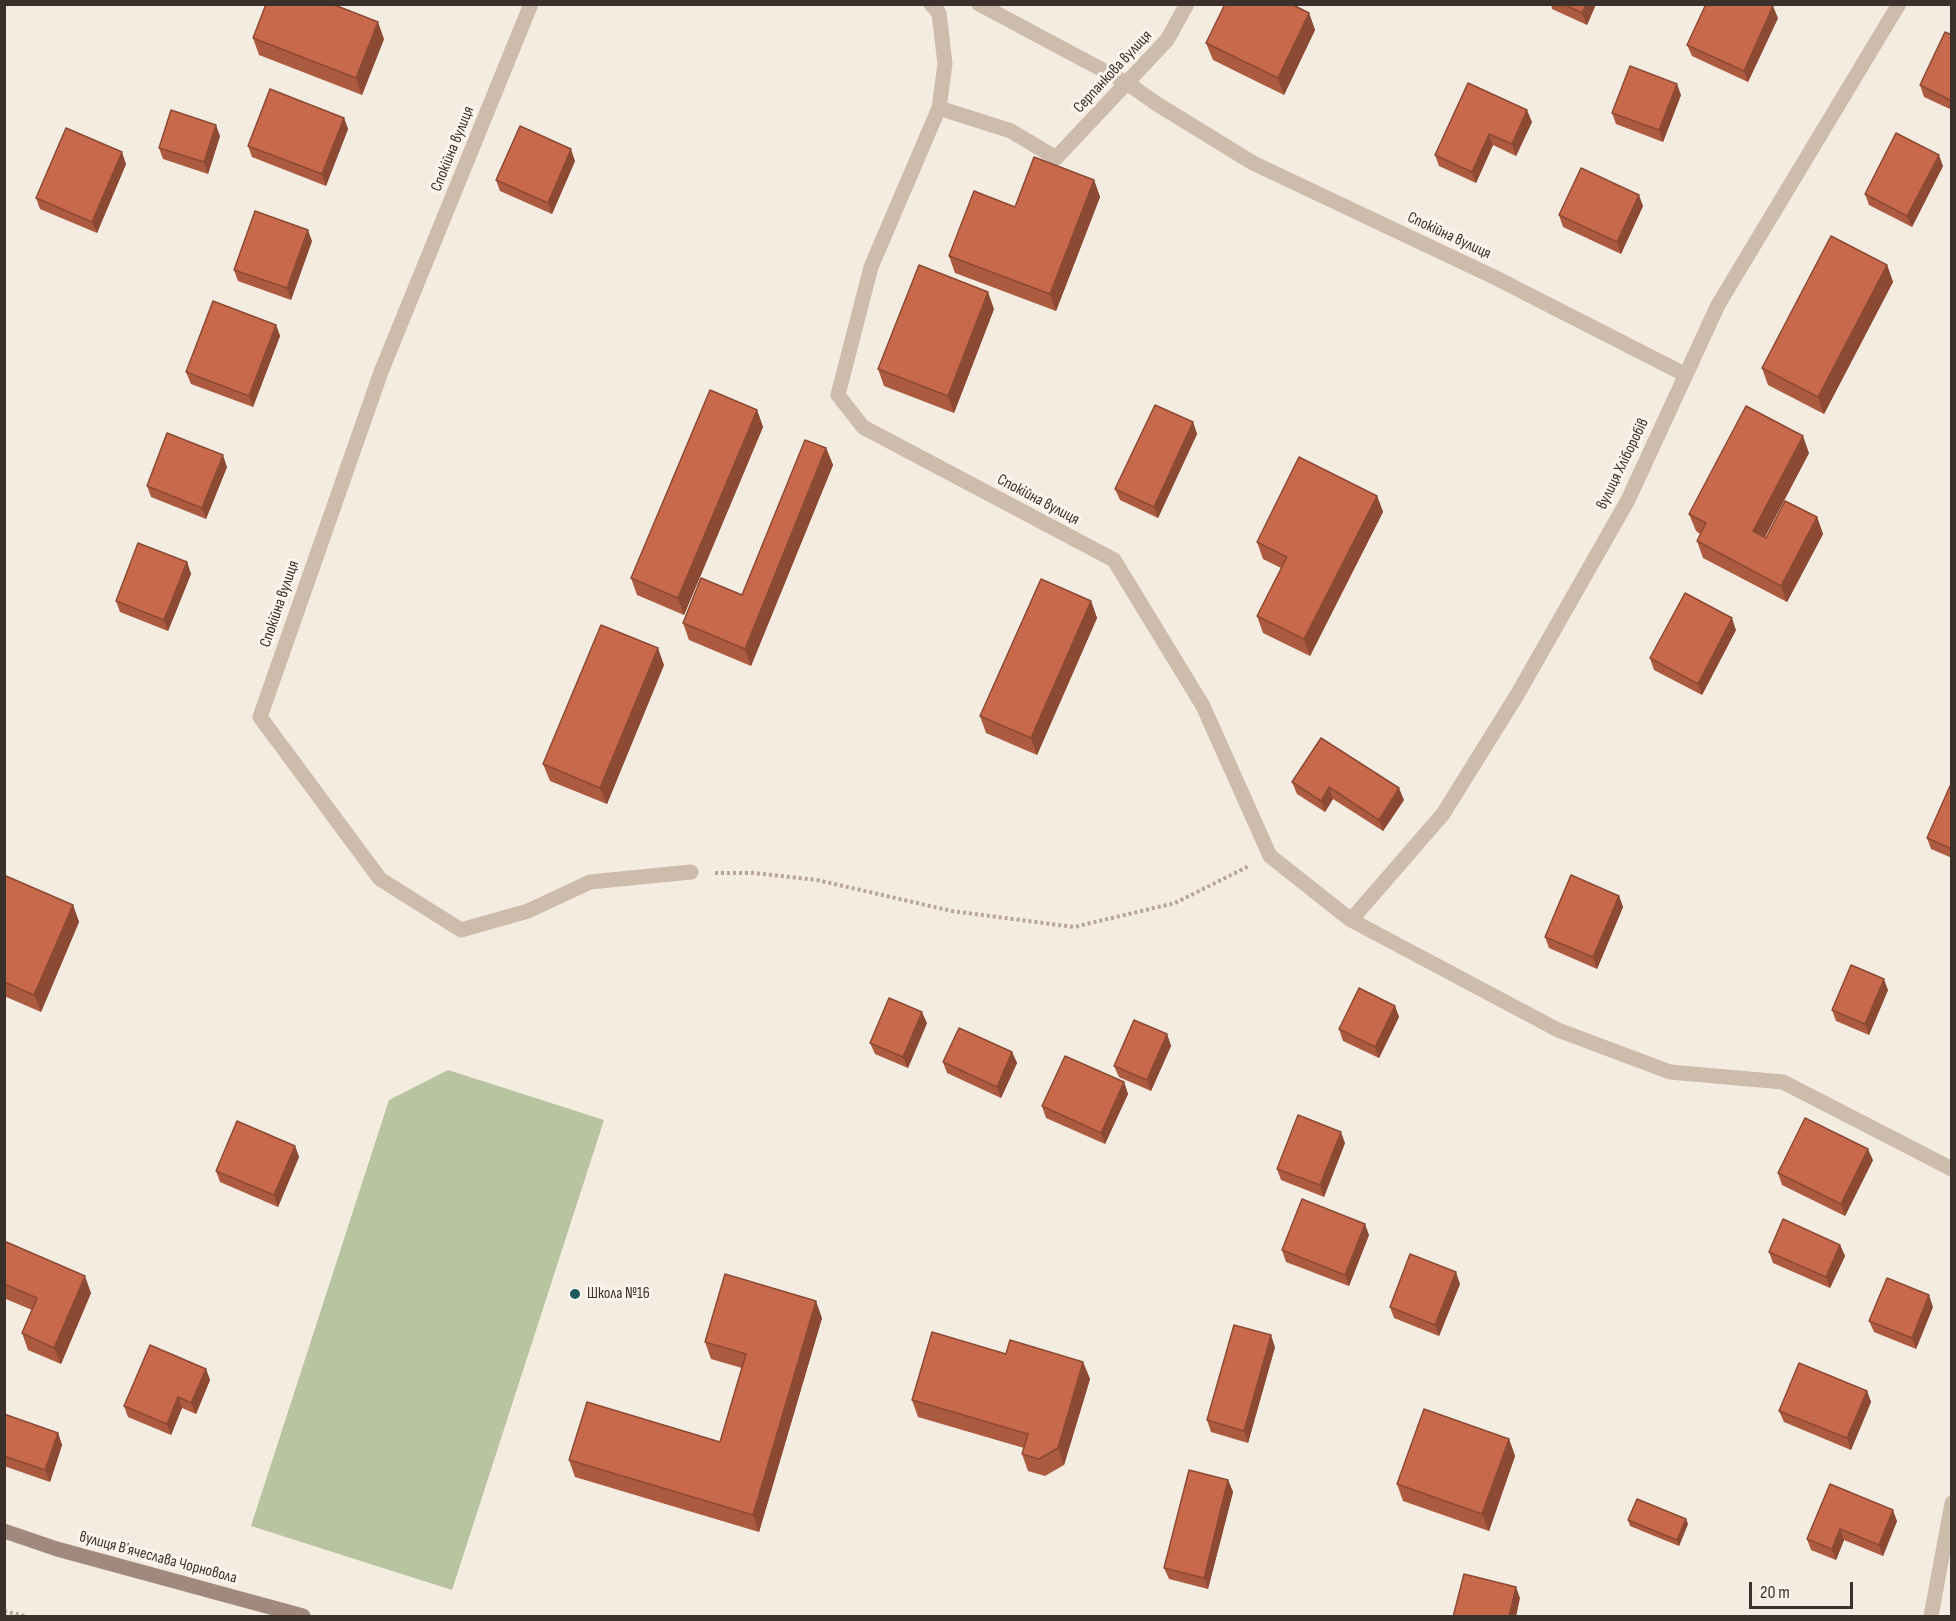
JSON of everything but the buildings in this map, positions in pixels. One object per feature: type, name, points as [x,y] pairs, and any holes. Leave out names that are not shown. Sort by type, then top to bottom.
[{"type":"main road","name":"вулиця Вʼячеслава Чорновола","points":[[4,1531],[57,1549],[296,1616]]},
{"type":"street","name":"Спокійна вулиця","points":[[531,4],[381,372],[260,717],[380,879],[461,930],[528,911],[590,882],[690,872]]},
{"type":"street","points":[[931,4],[939,14],[945,64],[939,108]]},
{"type":"street","name":"Спокійна вулиця","points":[[979,4],[1127,82],[1156,104],[1253,163],[1494,277],[1686,375]]},
{"type":"street","name":"Серпанкова вулиця","points":[[939,108],[1011,131],[1056,158],[1167,40],[1188,4]]},
{"type":"street","name":"вулиця Хліборобів","points":[[1351,920],[1443,814],[1517,695],[1628,500],[1718,305],[1899,4]]},
{"type":"street","name":"Спокійна вулиця","points":[[939,108],[871,267],[838,395],[863,428],[1114,560],[1203,706],[1270,856],[1351,920],[1558,1030],[1670,1072],[1783,1082],[1952,1169]]},
{"type":"street","points":[[1931,1617],[1952,1503]]},
{"type":"path","points":[[690,872],[754,873],[817,880],[952,911],[1074,927],[1175,903],[1270,856]]},
{"type":"path","points":[[4,1611],[25,1617]]},
{"type":"green space","points":[[448,1070],[604,1120],[452,1590],[251,1526],[389,1100]]},
{"type":"place","name":"Школа №16","points":[[575,1294]]}]
